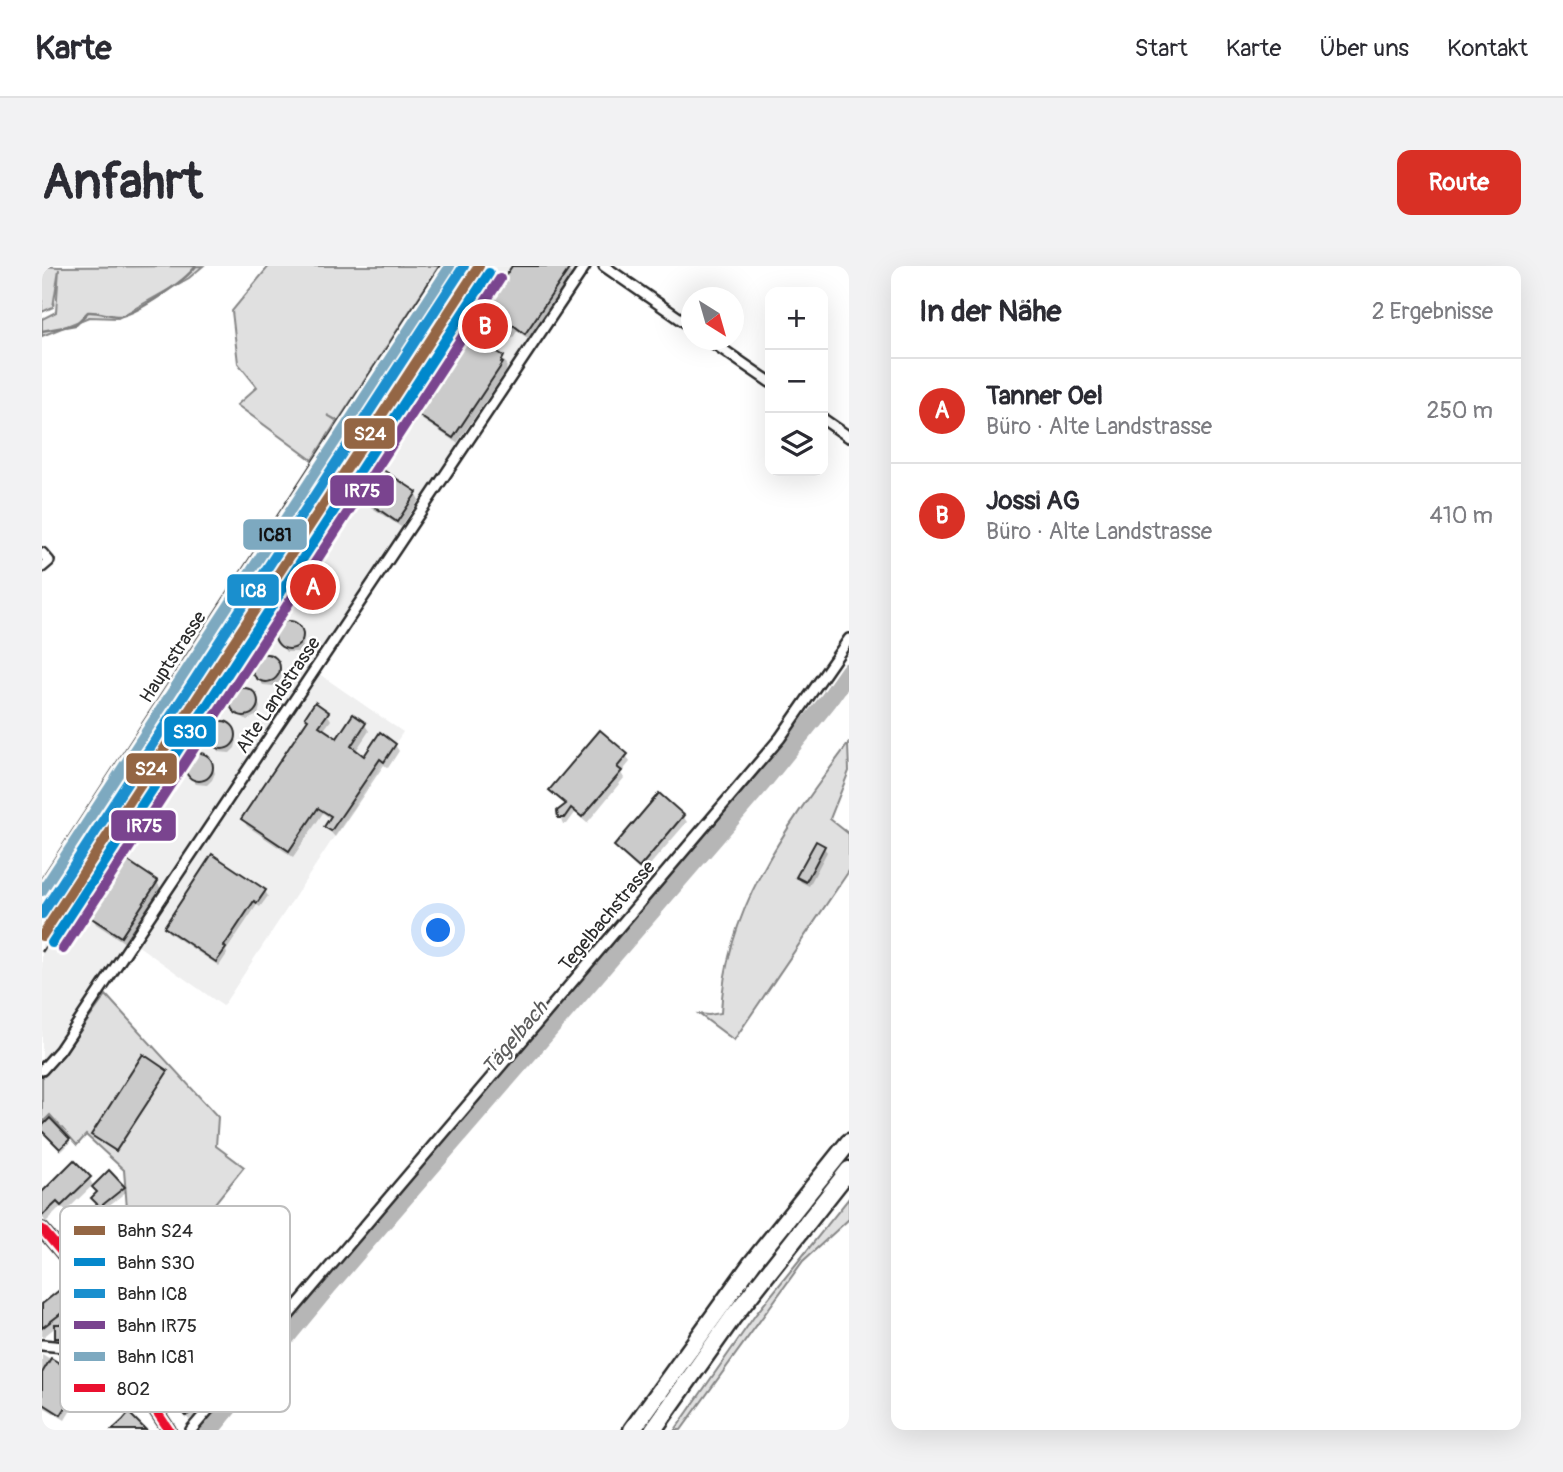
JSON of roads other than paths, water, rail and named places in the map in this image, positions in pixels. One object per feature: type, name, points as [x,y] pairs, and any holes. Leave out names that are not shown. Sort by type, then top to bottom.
[{"type":"highway","points":[[632,1430],[752,1263],[849,1142]]},
{"type":"highway","points":[[653,1430],[733,1317],[849,1170]]},
{"type":"main road","name":"Hauptstrasse","points":[[42,893],[450,266]]},
{"type":"street","name":"Alte Landstrasse","points":[[42,1070],[66,1040],[585,266]]},
{"type":"street","points":[[604,266],[681,320]]},
{"type":"street","points":[[724,350],[765,379]]},
{"type":"street","points":[[828,422],[849,437]]},
{"type":"street","points":[[42,553],[49,561],[42,567]]},
{"type":"street","name":"Tegelbachstrasse","points":[[290,1314],[780,738],[849,639]]},
{"type":"street","points":[[42,1229],[60,1250]]},
{"type":"street","points":[[42,1345],[60,1347]]},
{"type":"street","points":[[157,1412],[169,1430]]},
{"type":"street","name":"Tegelbachstrasse","points":[[191,1430],[206,1412]]},
{"type":"waterway","points":[[42,331],[75,325],[88,312],[117,316],[129,313],[172,287],[196,266]]},
{"type":"waterway","name":"Tägelbach","points":[[290,1333],[762,783],[849,671]]},
{"type":"waterway","name":"Tägelbach","points":[[210,1430],[225,1412]]},
{"type":"railway","points":[[42,952],[489,266]]},
{"type":"rail line","name":"IC81","points":[[42,891],[450,266]]},
{"type":"rail line","name":"IC8","points":[[42,914],[464,266]]},
{"type":"rail line","name":"S24","points":[[42,936],[479,266]]},
{"type":"rail line","name":"S30","points":[[52,943],[489,273]]},
{"type":"rail line","name":"IR75","points":[[63,949],[500,279]]},
{"type":"place","name":"Jossi AG","points":[[485,326]]},
{"type":"place","name":"Tanner Oel","points":[[313,587]]}]
